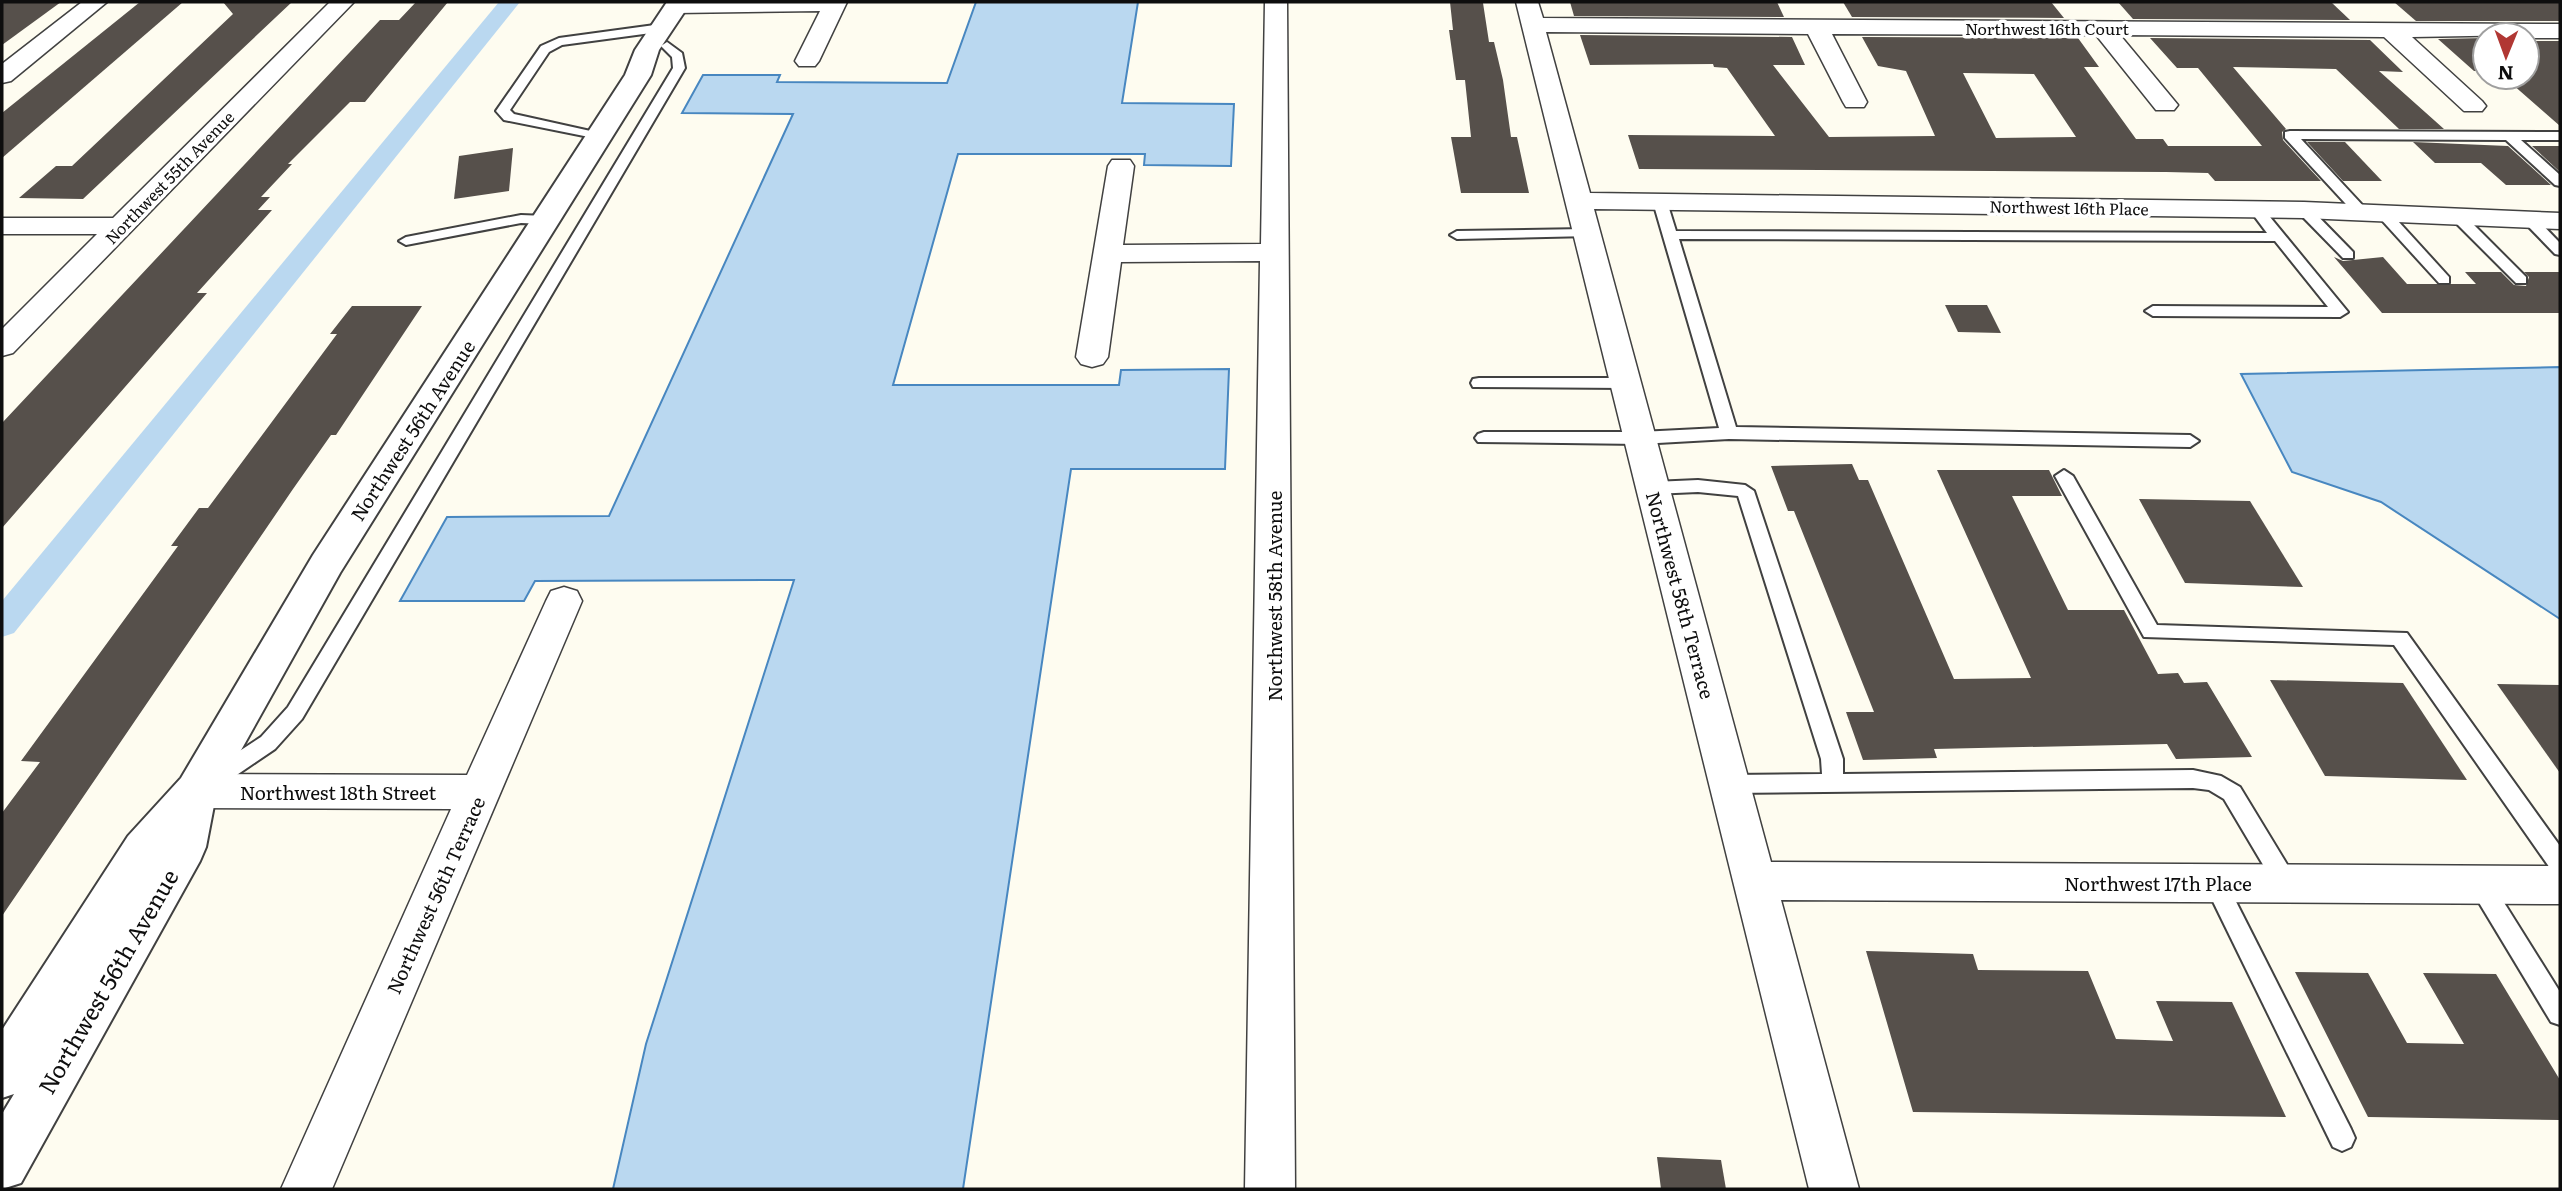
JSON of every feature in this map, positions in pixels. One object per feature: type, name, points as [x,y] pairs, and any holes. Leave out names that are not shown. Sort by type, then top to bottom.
[{"type":"street","points":[[2,76],[96,2]]},
{"type":"street","name":"Northwest 58th Avenue","points":[[1270,1189],[1276,2]]},
{"type":"street","points":[[690,4],[836,3],[807,61]]},
{"type":"street","name":"Northwest 55th Avenue","points":[[2,346],[339,4]]},
{"type":"street","name":"Northwest 56th Avenue","points":[[2,1074],[144,850],[196,791],[326,565],[638,75],[647,50],[664,37],[690,4]]},
{"type":"street","name":"Northwest 16th Court","points":[[1530,13],[1816,26],[2560,31]]},
{"type":"street","name":"Northwest 58th Terrace","points":[[1530,13],[1834,1189]]},
{"type":"street","points":[[1816,26],[1855,102]]},
{"type":"street","points":[[2102,28],[2165,104]]},
{"type":"street","points":[[2390,30],[2473,106]]},
{"type":"street","points":[[1091,357],[1110,254],[1121,166]]},
{"type":"street","name":"Northwest 16th Place","points":[[1582,217],[1660,202],[2304,210],[2560,221]]},
{"type":"street","points":[[2,226],[121,226]]},
{"type":"street","points":[[1110,254],[1276,252]]},
{"type":"street","name":"Northwest 56th Terrace","points":[[306,1189],[564,601]]},
{"type":"street","name":"Northwest 56th Avenue","points":[[2,1164],[184,847],[196,791]]},
{"type":"street","name":"Northwest 18th Street","points":[[196,791],[481,792]]},
{"type":"street","name":"Northwest 17th Place","points":[[1756,881],[2560,885]]},
{"type":"lane","points":[[196,791],[268,743],[295,713],[678,68],[678,57],[664,37],[559,42],[545,50],[503,111],[509,117],[598,137]]},
{"type":"lane","points":[[2444,280],[2290,135],[2560,136]]},
{"type":"lane","points":[[2509,136],[2560,182]]},
{"type":"lane","points":[[1660,202],[1729,433]]},
{"type":"lane","points":[[2153,311],[2340,312],[2256,209]]},
{"type":"lane","points":[[2304,210],[2348,255]]},
{"type":"lane","points":[[1457,235],[1582,217]]},
{"type":"lane","points":[[2458,217],[2521,280]]},
{"type":"lane","points":[[406,241],[522,219],[546,220]]},
{"type":"lane","points":[[2530,220],[2560,251]]},
{"type":"lane","points":[[1669,235],[2279,237]]},
{"type":"lane","points":[[1479,383],[1625,383]]},
{"type":"lane","points":[[1484,438],[1640,438],[1729,433],[2190,441]]},
{"type":"lane","points":[[2064,476],[2151,632],[2400,638],[2560,864]]},
{"type":"lane","points":[[1653,488],[1698,486],[1745,491],[1764,542],[1832,759],[1833,782]]},
{"type":"lane","points":[[1730,784],[2193,779],[2213,782],[2232,793],[2286,883]]},
{"type":"lane","points":[[2215,883],[2342,1138]]},
{"type":"lane","points":[[2480,884],[2560,1014]]},
{"type":"water","points":[[976,2],[1138,2],[1122,103],[1234,104],[1231,166],[1144,165],[1145,154],[958,154],[893,385],[1119,385],[1121,370],[1229,369],[1225,469],[1071,469],[963,1189],[613,1189],[646,1044],[794,580],[535,581],[524,601],[400,601],[447,517],[609,516],[793,114],[682,113],[703,75],[780,75],[777,82],[947,83]]},
{"type":"water","points":[[2560,367],[2560,619],[2381,502],[2292,472],[2241,374]]},
{"type":"building","points":[[2,2],[61,2],[2,45]]},
{"type":"building","points":[[140,2],[183,2],[2,158],[2,113]]},
{"type":"building","points":[[223,2],[292,2],[83,199],[19,198],[56,166],[72,166],[233,14]]},
{"type":"building","points":[[416,2],[448,2],[365,102],[350,102],[288,164],[292,164],[261,197],[270,197],[258,210],[272,210],[197,293],[207,293],[2,528],[2,423],[380,20],[399,20]]},
{"type":"building","points":[[1450,2],[1483,3],[1489,42],[1494,42],[1503,80],[1511,137],[1517,137],[1529,193],[1461,193],[1451,137],[1471,137],[1465,80],[1456,80],[1449,30],[1453,30]]},
{"type":"building","points":[[1570,2],[1777,2],[1784,17],[1574,16]]},
{"type":"building","points":[[1843,2],[2051,2],[2064,18],[1852,17]]},
{"type":"building","points":[[2118,2],[2331,2],[2350,20],[2133,19]]},
{"type":"building","points":[[2394,2],[2560,2],[2560,21],[2416,21]]},
{"type":"building","points":[[1580,35],[1792,37],[1805,65],[1773,65],[1829,137],[1935,136],[1906,71],[1878,66],[1862,37],[2078,38],[2099,67],[2084,67],[2136,139],[2163,139],[2168,146],[2262,146],[2198,68],[2177,68],[2150,38],[2370,40],[2403,72],[2379,71],[2444,129],[2399,129],[2336,69],[2233,67],[2286,129],[2282,132],[2283,140],[2321,181],[2215,181],[2208,173],[2166,172],[1639,169],[1628,135],[1775,136],[1727,68],[1714,67],[1713,64],[1590,65]],"holes":[[[1963,73],[2034,74],[2076,137],[1996,138]]]},
{"type":"building","points":[[2471,38],[2471,68],[2438,39]]},
{"type":"building","points":[[2541,41],[2560,41],[2560,126],[2520,91],[2541,91]]},
{"type":"building","points":[[2307,142],[2345,142],[2382,181],[2343,181]]},
{"type":"building","points":[[2413,142],[2508,146],[2551,185],[2506,185],[2481,163],[2435,163]]},
{"type":"building","points":[[2532,146],[2560,146],[2560,172]]},
{"type":"building","points":[[513,148],[509,191],[454,199],[459,156]]},
{"type":"building","points":[[2334,257],[2343,261],[2383,257],[2407,284],[2476,284],[2465,272],[2501,272],[2514,285],[2526,286],[2529,277],[2524,272],[2560,272],[2560,313],[2382,313]]},
{"type":"building","points":[[1945,305],[1987,305],[2001,333],[1958,332]]},
{"type":"building","points":[[352,306],[422,306],[336,435],[331,435],[293,489],[2,916],[2,813],[40,762],[21,761],[178,546],[171,546],[199,508],[208,508],[337,334],[330,334]]},
{"type":"building","points":[[1852,464],[1859,480],[1868,480],[1954,679],[2031,678],[1937,470],[2049,470],[2062,496],[2012,496],[2068,610],[2124,610],[2158,674],[2178,673],[2184,683],[2207,682],[2252,757],[2176,759],[2167,744],[1934,749],[1937,758],[1863,760],[1846,712],[1874,712],[1794,511],[1788,511],[1771,466]]},
{"type":"building","points":[[2139,499],[2250,501],[2303,587],[2185,583]]},
{"type":"building","points":[[2270,680],[2403,683],[2467,780],[2325,776]]},
{"type":"building","points":[[2497,684],[2560,685],[2560,773]]},
{"type":"building","points":[[1866,951],[1973,954],[1978,970],[2088,971],[2116,1039],[2173,1041],[2156,1001],[2232,1002],[2286,1117],[1913,1112]]},
{"type":"building","points":[[2295,972],[2368,973],[2407,1043],[2464,1044],[2423,973],[2496,974],[2560,1080],[2560,1120],[2368,1117]]},
{"type":"building","points":[[1657,1157],[1721,1160],[1726,1189],[1661,1189]]},
{"type":"waterway","points":[[2,624],[510,2]]}]
